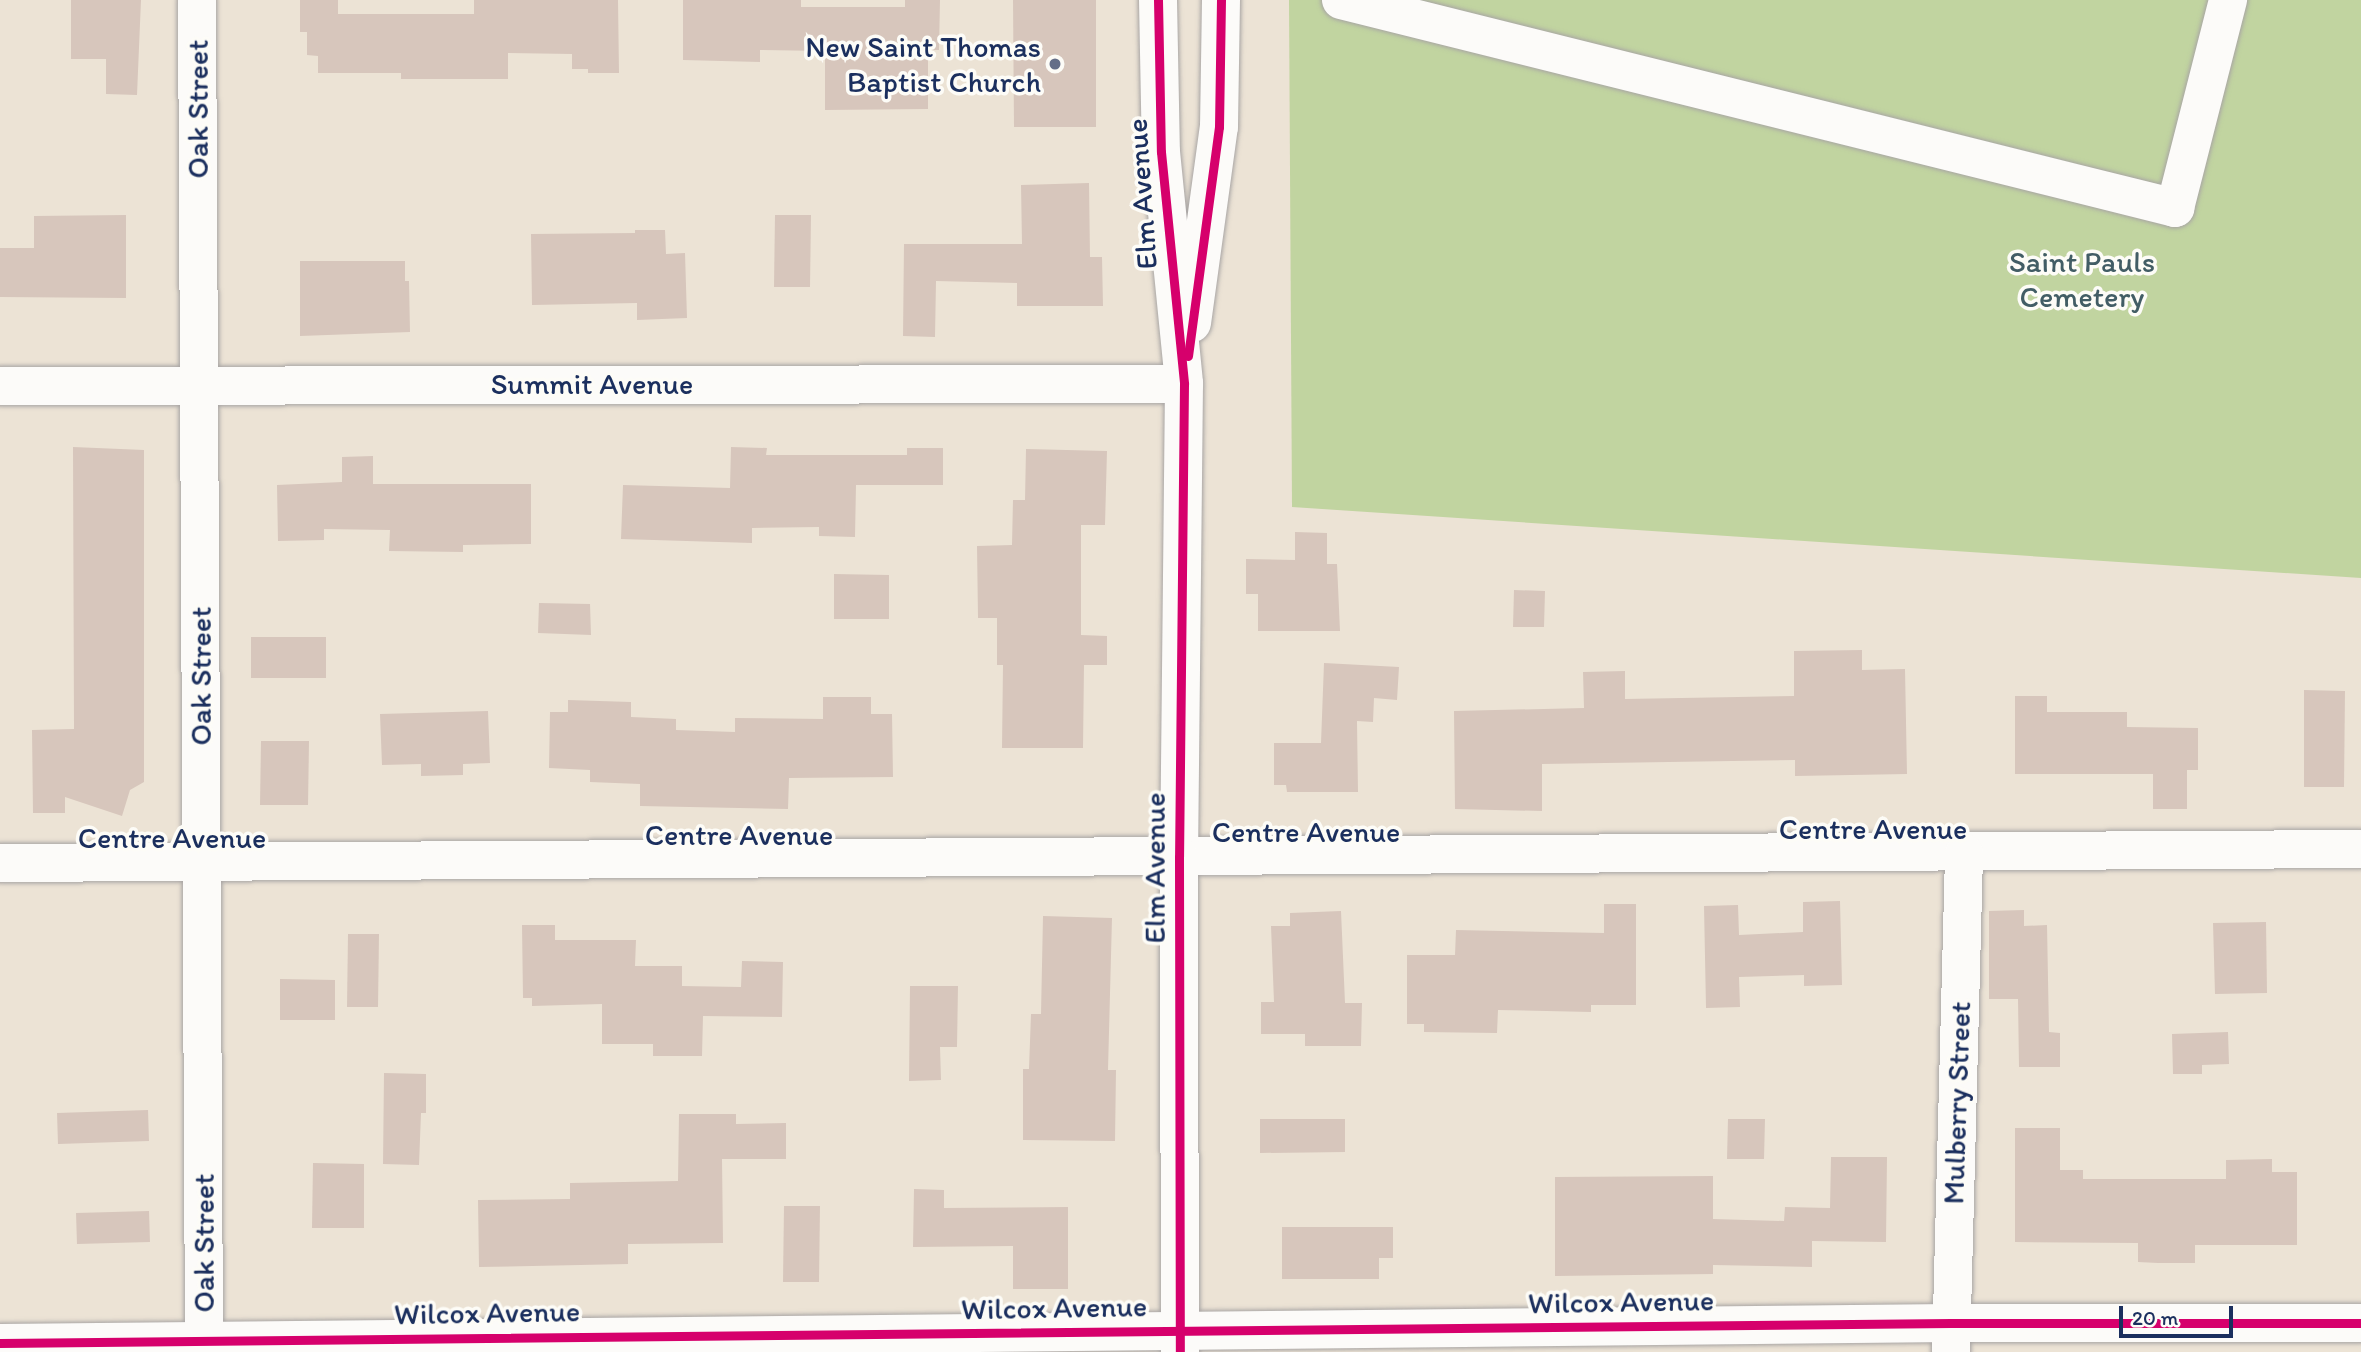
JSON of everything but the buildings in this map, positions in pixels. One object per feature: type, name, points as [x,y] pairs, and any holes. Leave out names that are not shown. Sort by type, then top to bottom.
[{"type":"street","name":"Oak Street","points":[[197,0],[204,1346]]},
{"type":"street","name":"Elm Avenue","points":[[1157,0],[1161,152],[1184,384],[1179,857],[1180,1341]]},
{"type":"street","name":"Elm Avenue","points":[[1184,384],[1219,127],[1221,0]]},
{"type":"street","points":[[1341,0],[1394,6],[2175,208],[2228,0]]},
{"type":"street","name":"Summit Avenue","points":[[0,386],[1184,384]]},
{"type":"street","name":"Centre Avenue","points":[[0,863],[2361,849]]},
{"type":"street","name":"Mulberry Street","points":[[1951,1338],[1964,853]]},
{"type":"street","name":"Wilcox Avenue","points":[[0,1343],[204,1346],[1951,1338],[2361,1323]]},
{"type":"green space","name":"Saint Pauls Cemetery","points":[[1289,0],[2361,0],[2361,578],[1292,507]]},
{"type":"cycle path","points":[[1158,0],[1161,152],[1184,384],[1179,857],[1180,1352]]},
{"type":"cycle path","points":[[1188,356],[1219,127],[1221,0]]},
{"type":"cycle path","points":[[0,1343],[1951,1323],[2361,1323]]},
{"type":"place","name":"New Saint Thomas Baptist Church","points":[[1055,64]]}]
